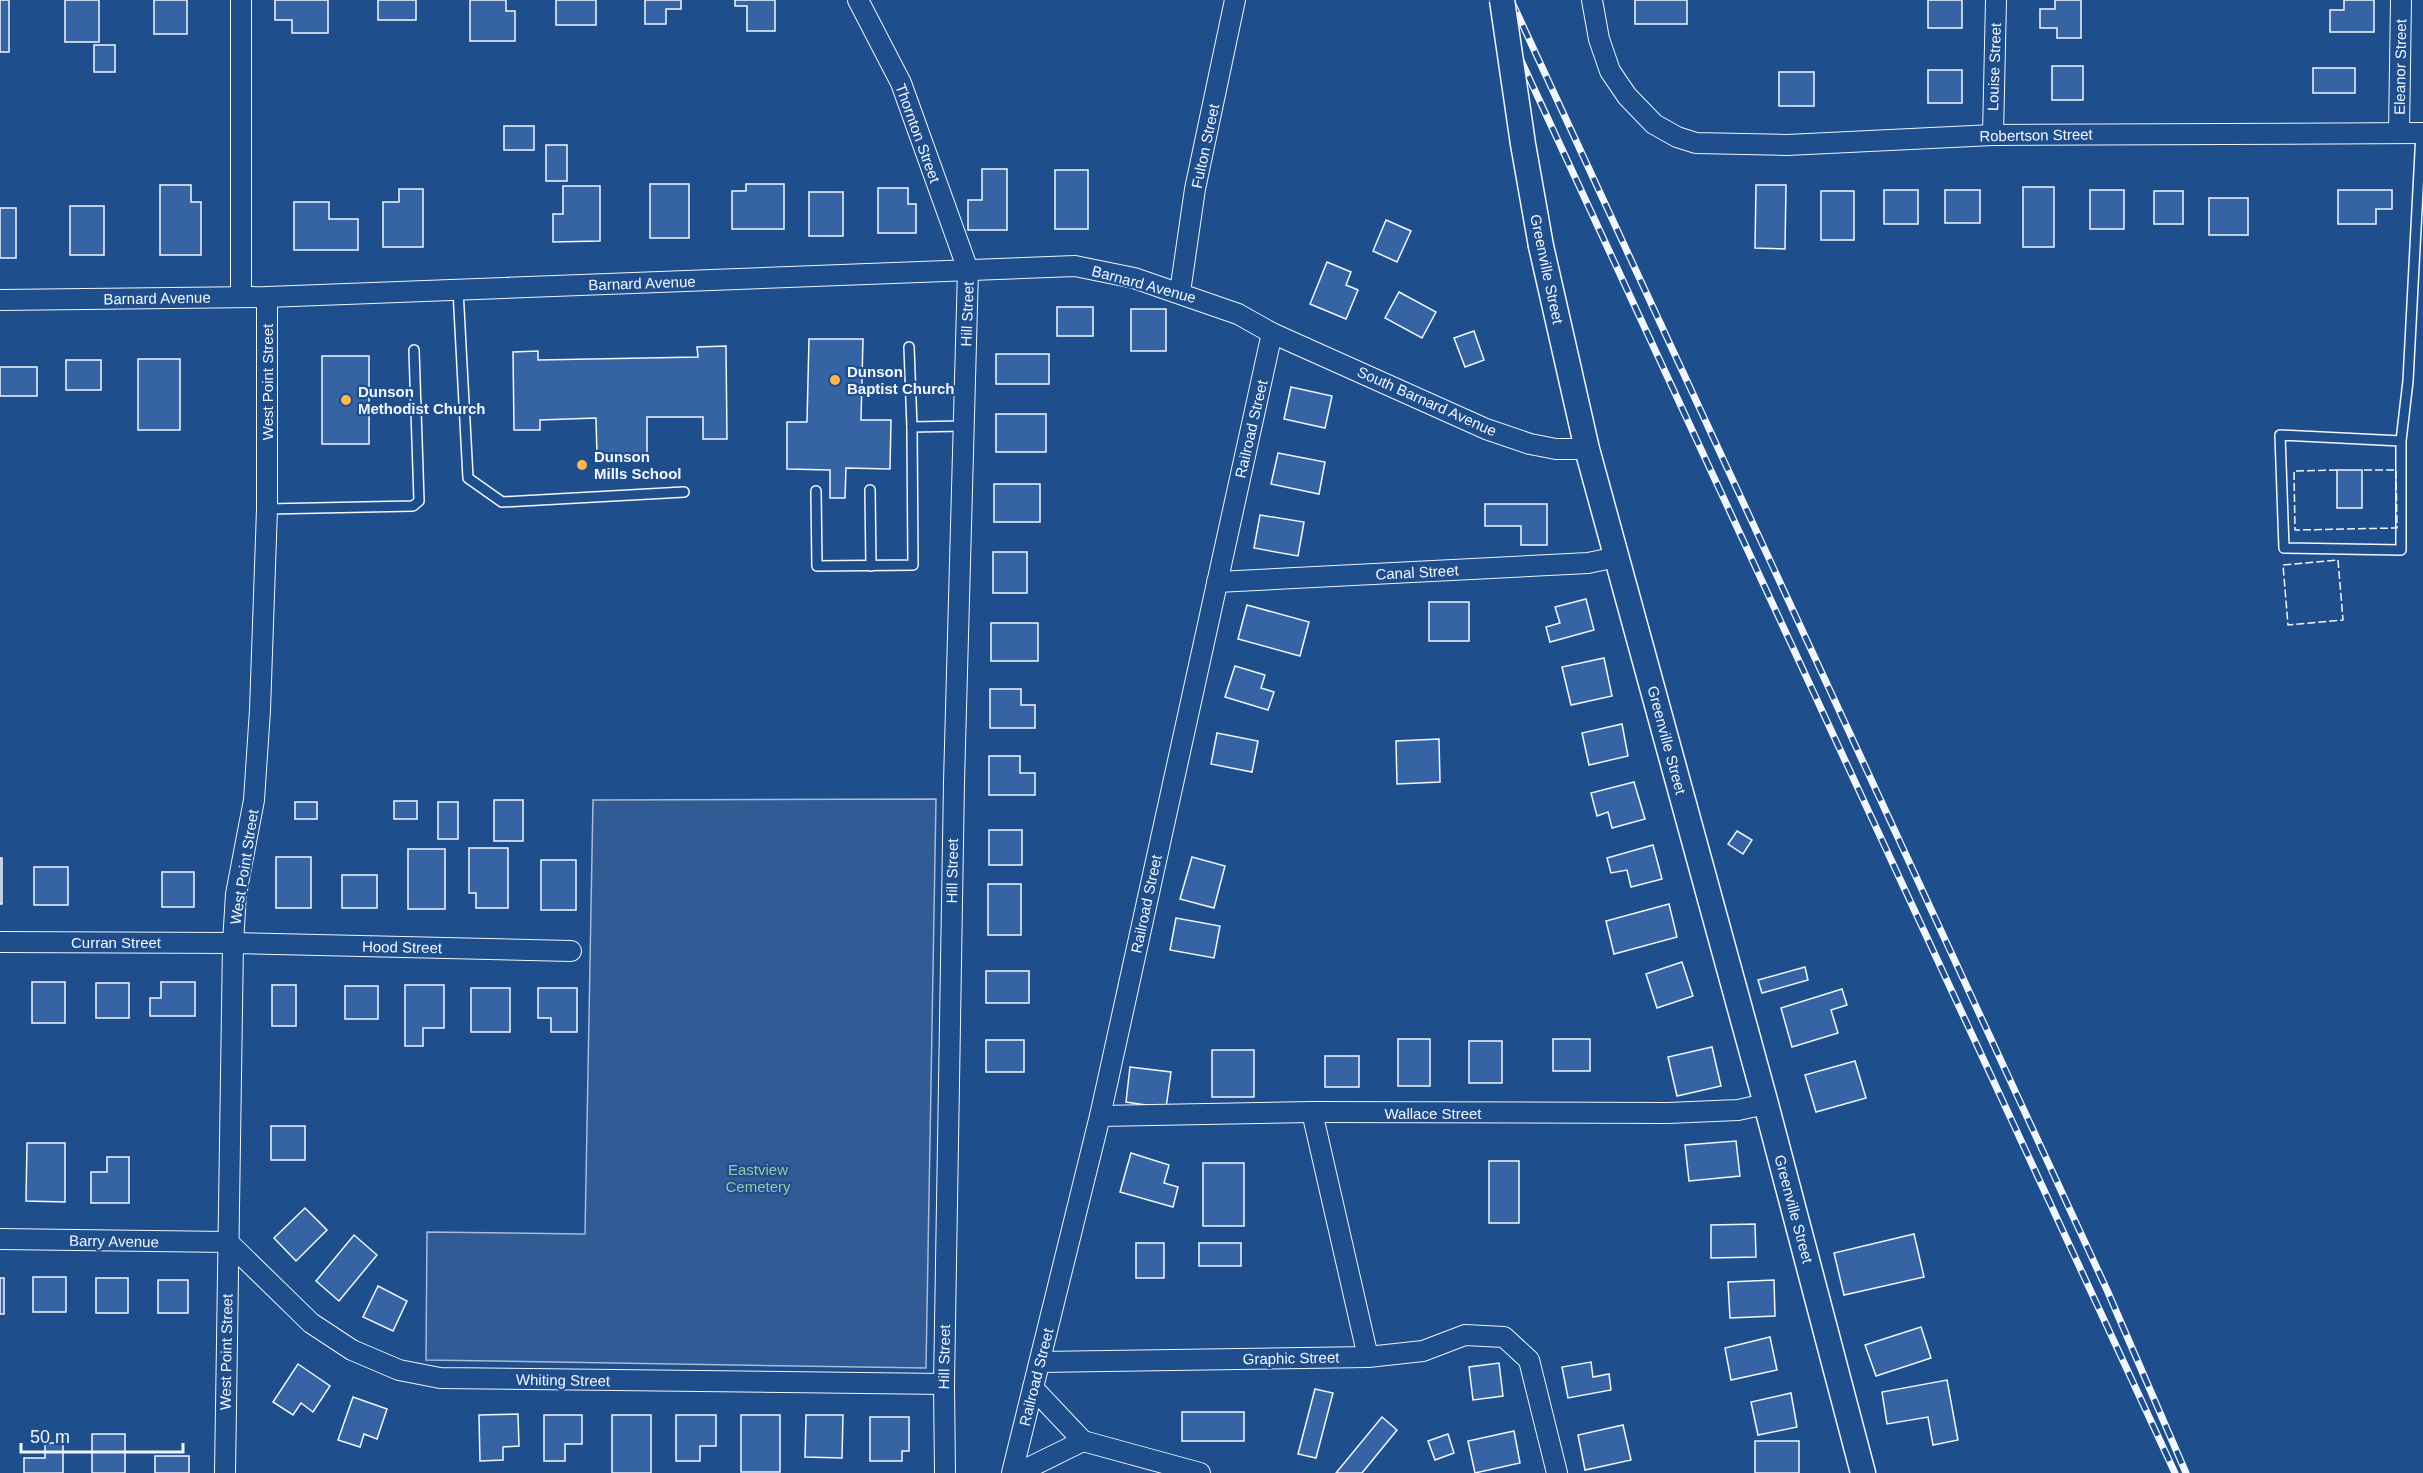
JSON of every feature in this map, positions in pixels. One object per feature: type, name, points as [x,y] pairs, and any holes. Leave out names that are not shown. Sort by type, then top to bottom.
[{"type":"street","points":[[242,0],[242,297]]},
{"type":"street","name":"Thornton Street","points":[[858,0],[901,83],[968,270]]},
{"type":"street","name":"Fulton Street","points":[[1180,292],[1195,189],[1235,0]]},
{"type":"street","name":"Greenville Street","points":[[1502,0],[1523,144],[1541,246],[1587,449],[1766,1104],[1863,1473]]},
{"type":"street","name":"Robertson Street","points":[[1592,0],[1599,39],[1610,71],[1627,96],[1654,124],[1677,137],[1696,143],[1787,145],[1993,135],[2422,134]]},
{"type":"street","name":"Louise Street","points":[[1993,135],[1996,0]]},
{"type":"street","name":"Eleanor Street","points":[[2399,134],[2401,0]]},
{"type":"street","name":"Barnard Avenue","points":[[0,300],[267,297],[1076,266],[1180,292],[1238,314],[1272,333]]},
{"type":"street","name":"Hill Street","points":[[945,1473],[944,1384],[954,782],[968,270]]},
{"type":"street","name":"West Point Street","points":[[225,1473],[233,943],[236,894],[254,800],[260,710],[267,509],[267,297]]},
{"type":"street","name":"South Barnard Avenue","points":[[1272,333],[1486,429],[1530,444],[1556,449],[1587,449]]},
{"type":"street","name":"Railroad Street","points":[[1012,1473],[1100,1116],[1272,333]]},
{"type":"street","name":"Canal Street","points":[[1217,582],[1588,563],[1617,557]]},
{"type":"street","name":"Curran Street","points":[[0,942],[233,943]]},
{"type":"street","name":"Hood Street","points":[[233,943],[571,951]]},
{"type":"street","name":"Wallace Street","points":[[1100,1116],[1312,1112],[1668,1113],[1738,1110],[1766,1104]]},
{"type":"street","points":[[1312,1112],[1368,1357]]},
{"type":"street","name":"Barry Avenue","points":[[0,1239],[228,1242]]},
{"type":"street","name":"Whiting Street","points":[[228,1242],[311,1323],[352,1350],[399,1370],[440,1378],[944,1384]]},
{"type":"street","name":"Graphic Street","points":[[1040,1362],[1368,1357],[1423,1351],[1465,1335],[1504,1337],[1529,1359],[1557,1473]]},
{"type":"street","points":[[1033,1388],[1083,1440],[1200,1473]]},
{"type":"street","points":[[1018,1473],[1083,1440]]},
{"type":"lane","points":[[2401,441],[2280,435],[2284,548],[2402,550],[2401,441],[2408,381],[2422,134]]},
{"type":"lane","points":[[458,290],[468,477],[502,502],[684,492]]},
{"type":"lane","points":[[816,491],[817,566],[913,565],[909,347]]},
{"type":"lane","points":[[267,509],[413,506],[419,501],[414,350]]},
{"type":"lane","points":[[912,427],[963,426]]},
{"type":"lane","points":[[870,490],[871,566]]},
{"type":"shaded area","name":"Eastview Cemetery","points":[[936,799],[926,1368],[426,1360],[427,1232],[585,1234],[593,800]]},
{"type":"building","points":[[0,0],[9,0],[9,52],[0,52]]},
{"type":"building","points":[[65,0],[99,0],[99,42],[65,42]]},
{"type":"building","points":[[154,0],[187,0],[187,34],[154,34]]},
{"type":"building","points":[[275,0],[328,0],[328,33],[292,33],[292,20],[275,20]]},
{"type":"building","points":[[378,0],[416,0],[416,20],[378,20]]},
{"type":"building","points":[[470,0],[506,0],[506,11],[515,11],[515,41],[470,41]]},
{"type":"building","points":[[556,0],[596,0],[596,25],[556,25]]},
{"type":"building","points":[[645,0],[681,0],[681,9],[666,9],[666,24],[645,24]]},
{"type":"building","points":[[735,0],[775,0],[775,31],[747,31],[747,6],[735,6]]},
{"type":"building","points":[[1635,0],[1687,0],[1687,24],[1635,24]]},
{"type":"building","points":[[1928,0],[1962,0],[1962,28],[1928,28]]},
{"type":"building","points":[[2055,0],[2081,0],[2081,38],[2057,38],[2057,28],[2040,28],[2040,9],[2055,9]]},
{"type":"building","points":[[2344,0],[2374,0],[2374,32],[2330,32],[2330,10],[2344,10]]},
{"type":"building","points":[[94,45],[115,45],[115,72],[94,72]]},
{"type":"building","points":[[2052,66],[2083,66],[2083,100],[2052,100]]},
{"type":"building","points":[[2313,68],[2355,68],[2355,93],[2313,93]]},
{"type":"building","points":[[1928,70],[1962,70],[1962,103],[1928,103]]},
{"type":"building","points":[[1779,72],[1814,72],[1814,106],[1779,106]]},
{"type":"building","points":[[504,126],[534,126],[534,150],[504,150]]},
{"type":"building","points":[[546,145],[567,145],[567,181],[546,181]]},
{"type":"building","points":[[982,169],[1007,169],[1007,230],[968,230],[968,200],[982,200]]},
{"type":"building","points":[[1055,170],[1088,170],[1088,229],[1055,229]]},
{"type":"building","points":[[650,184],[689,184],[689,238],[650,238]]},
{"type":"building","points":[[746,184],[784,184],[784,229],[732,229],[732,191],[746,191]]},
{"type":"building","points":[[160,185],[191,185],[191,202],[201,202],[201,255],[160,255]]},
{"type":"building","points":[[1756,185],[1786,185],[1785,249],[1755,248]]},
{"type":"building","points":[[563,186],[600,186],[600,241],[553,242],[553,214],[563,214]]},
{"type":"building","points":[[2023,187],[2054,187],[2054,247],[2023,247]]},
{"type":"building","points":[[878,188],[908,188],[908,204],[916,204],[916,233],[878,233]]},
{"type":"building","points":[[399,189],[423,189],[423,247],[383,247],[383,202],[399,202]]},
{"type":"building","points":[[1884,190],[1918,190],[1918,224],[1884,224]]},
{"type":"building","points":[[1945,190],[1980,190],[1980,223],[1945,223]]},
{"type":"building","points":[[2090,190],[2124,190],[2124,229],[2090,229]]},
{"type":"building","points":[[2338,190],[2392,190],[2392,209],[2376,209],[2376,224],[2338,224]]},
{"type":"building","points":[[1821,191],[1854,191],[1854,240],[1821,240]]},
{"type":"building","points":[[2154,191],[2183,191],[2183,224],[2154,224]]},
{"type":"building","points":[[809,192],[843,192],[843,236],[809,236]]},
{"type":"building","points":[[2209,198],[2248,198],[2248,235],[2209,235]]},
{"type":"building","points":[[294,202],[329,202],[329,219],[358,219],[358,250],[294,250]]},
{"type":"building","points":[[70,206],[104,206],[104,255],[70,255]]},
{"type":"building","points":[[0,208],[16,208],[16,258],[0,258]]},
{"type":"building","points":[[1386,220],[1411,231],[1397,262],[1373,251]]},
{"type":"building","points":[[1327,262],[1351,272],[1346,285],[1358,290],[1346,319],[1310,304]]},
{"type":"building","points":[[1399,292],[1436,312],[1422,338],[1385,318]]},
{"type":"building","points":[[1057,307],[1093,307],[1093,336],[1057,336]]},
{"type":"building","points":[[1131,309],[1166,309],[1166,351],[1131,351]]},
{"type":"building","points":[[1474,331],[1484,360],[1465,367],[1454,338]]},
{"type":"building","name":"Dunson Baptist Church","points":[[809,339],[863,339],[861,420],[891,420],[890,469],[846,468],[845,498],[830,498],[830,470],[787,469],[787,422],[807,422]]},
{"type":"building","points":[[726,346],[727,439],[703,439],[703,417],[647,417],[647,455],[597,456],[596,418],[540,420],[540,430],[514,430],[513,352],[538,351],[538,360],[698,357],[697,347]]},
{"type":"building","points":[[996,354],[1049,354],[1049,384],[996,384]]},
{"type":"building","name":"Dunson Methodist Church","points":[[322,356],[369,356],[369,444],[322,444]]},
{"type":"building","points":[[138,359],[180,359],[180,430],[138,430]]},
{"type":"building","points":[[66,360],[101,360],[101,390],[66,390]]},
{"type":"building","points":[[0,367],[37,367],[37,396],[0,396]]},
{"type":"building","points":[[1291,387],[1332,396],[1325,428],[1284,419]]},
{"type":"building","points":[[996,414],[1046,414],[1046,452],[996,452]]},
{"type":"building","points":[[1278,453],[1325,462],[1319,494],[1271,484]]},
{"type":"building","points":[[2337,470],[2362,470],[2362,508],[2337,508]]},
{"type":"building","points":[[994,484],[1040,484],[1040,522],[994,522]]},
{"type":"building","points":[[1485,504],[1547,504],[1547,545],[1521,545],[1521,526],[1485,526]]},
{"type":"building","points":[[1260,515],[1304,522],[1298,556],[1254,548]]},
{"type":"building","points":[[993,552],[1027,552],[1027,593],[993,593]]},
{"type":"building","points":[[1586,599],[1594,630],[1550,642],[1546,627],[1560,623],[1555,607]]},
{"type":"building","points":[[1429,602],[1469,602],[1469,641],[1429,641]]},
{"type":"building","points":[[1247,605],[1309,622],[1300,656],[1238,639]]},
{"type":"building","points":[[991,623],[1038,623],[1038,661],[991,661]]},
{"type":"building","points":[[1604,658],[1612,696],[1571,705],[1562,667]]},
{"type":"building","points":[[1235,666],[1265,675],[1261,688],[1274,692],[1268,710],[1225,697]]},
{"type":"building","points":[[990,689],[1021,689],[1021,705],[1035,705],[1035,728],[990,728]]},
{"type":"building","points":[[1622,724],[1628,756],[1589,765],[1582,733]]},
{"type":"building","points":[[1217,733],[1258,741],[1252,772],[1211,764]]},
{"type":"building","points":[[1439,739],[1440,782],[1397,784],[1396,741]]},
{"type":"building","points":[[989,756],[1020,756],[1020,773],[1035,773],[1035,795],[989,795]]},
{"type":"building","points":[[1634,782],[1645,819],[1612,828],[1608,812],[1597,816],[1591,793]]},
{"type":"building","points":[[494,800],[523,800],[523,841],[494,841]]},
{"type":"building","points":[[394,801],[417,801],[417,819],[394,819]]},
{"type":"building","points":[[295,802],[317,802],[317,819],[295,819]]},
{"type":"building","points":[[438,802],[458,802],[458,839],[438,839]]},
{"type":"building","points":[[989,830],[1022,830],[1022,865],[989,865]]},
{"type":"building","points":[[1737,831],[1752,840],[1743,854],[1728,844]]},
{"type":"building","points":[[1653,845],[1662,879],[1631,887],[1627,870],[1611,873],[1607,858]]},
{"type":"building","points":[[469,848],[508,848],[508,908],[476,908],[476,893],[469,893]]},
{"type":"building","points":[[408,849],[445,849],[445,909],[408,909]]},
{"type":"building","points":[[276,857],[311,857],[311,908],[276,908]]},
{"type":"building","points":[[1192,857],[1225,866],[1214,908],[1180,899]]},
{"type":"building","points":[[0,858],[2,858],[2,904],[0,904]]},
{"type":"building","points":[[541,860],[576,860],[576,910],[541,910]]},
{"type":"building","points":[[34,867],[68,867],[68,905],[34,905]]},
{"type":"building","points":[[162,872],[194,872],[194,907],[162,907]]},
{"type":"building","points":[[342,875],[377,875],[377,908],[342,908]]},
{"type":"building","points":[[988,884],[1021,884],[1021,935],[988,935]]},
{"type":"building","points":[[1669,904],[1677,937],[1614,954],[1606,921]]},
{"type":"building","points":[[1176,918],[1220,926],[1214,958],[1170,950]]},
{"type":"building","points":[[1682,962],[1693,996],[1657,1008],[1646,974]]},
{"type":"building","points":[[1805,967],[1808,980],[1762,993],[1758,980]]},
{"type":"building","points":[[986,971],[1029,971],[1029,1003],[986,1003]]},
{"type":"building","points":[[32,982],[65,982],[65,1023],[32,1023]]},
{"type":"building","points":[[161,982],[195,982],[195,1016],[150,1016],[150,998],[161,998]]},
{"type":"building","points":[[96,983],[129,983],[129,1018],[96,1018]]},
{"type":"building","points":[[272,985],[296,985],[296,1026],[272,1026]]},
{"type":"building","points":[[405,985],[444,985],[444,1028],[423,1028],[423,1046],[405,1046]]},
{"type":"building","points":[[345,986],[378,986],[378,1019],[345,1019]]},
{"type":"building","points":[[471,988],[510,988],[510,1032],[471,1032]]},
{"type":"building","points":[[538,988],[577,988],[577,1032],[551,1032],[551,1018],[538,1018]]},
{"type":"building","points":[[1842,989],[1847,1005],[1831,1010],[1838,1033],[1792,1047],[1781,1008]]},
{"type":"building","points":[[1398,1039],[1430,1039],[1430,1086],[1398,1086]]},
{"type":"building","points":[[1553,1039],[1590,1039],[1590,1071],[1553,1071]]},
{"type":"building","points":[[986,1040],[1024,1040],[1024,1072],[986,1072]]},
{"type":"building","points":[[1469,1041],[1502,1041],[1502,1083],[1469,1083]]},
{"type":"building","points":[[1712,1047],[1721,1086],[1677,1096],[1668,1057]]},
{"type":"building","points":[[1212,1050],[1254,1050],[1254,1097],[1212,1097]]},
{"type":"building","points":[[1325,1056],[1359,1056],[1359,1087],[1325,1087]]},
{"type":"building","points":[[1855,1061],[1866,1098],[1816,1112],[1805,1075]]},
{"type":"building","points":[[1130,1067],[1171,1072],[1166,1108],[1126,1102]]},
{"type":"building","points":[[271,1126],[305,1126],[305,1160],[271,1160]]},
{"type":"building","points":[[1736,1141],[1740,1176],[1689,1181],[1685,1145]]},
{"type":"building","points":[[27,1143],[65,1143],[65,1202],[26,1201]]},
{"type":"building","points":[[1131,1153],[1169,1165],[1164,1183],[1178,1187],[1173,1207],[1120,1192]]},
{"type":"building","points":[[107,1157],[129,1157],[129,1203],[91,1203],[91,1172],[107,1172]]},
{"type":"building","points":[[1489,1161],[1519,1161],[1519,1223],[1489,1223]]},
{"type":"building","points":[[1203,1163],[1244,1163],[1244,1226],[1203,1226]]},
{"type":"building","points":[[305,1208],[327,1230],[296,1261],[274,1238]]},
{"type":"building","points":[[1755,1224],[1756,1257],[1711,1258],[1711,1225]]},
{"type":"building","points":[[1914,1234],[1924,1277],[1844,1295],[1834,1253]]},
{"type":"building","points":[[354,1235],[377,1255],[339,1301],[316,1281]]},
{"type":"building","points":[[1136,1243],[1164,1243],[1164,1278],[1136,1278]]},
{"type":"building","points":[[1199,1243],[1241,1243],[1241,1266],[1199,1266]]},
{"type":"building","points":[[33,1277],[66,1277],[66,1312],[33,1312]]},
{"type":"building","points":[[0,1278],[4,1278],[4,1314],[0,1314]]},
{"type":"building","points":[[96,1278],[128,1278],[128,1313],[96,1313]]},
{"type":"building","points":[[158,1280],[188,1280],[188,1313],[158,1313]]},
{"type":"building","points":[[1774,1280],[1775,1316],[1730,1318],[1728,1282]]},
{"type":"building","points":[[378,1286],[407,1301],[393,1331],[363,1317]]},
{"type":"building","points":[[1921,1327],[1931,1358],[1876,1376],[1865,1345]]},
{"type":"building","points":[[1770,1337],[1777,1370],[1731,1380],[1725,1348]]},
{"type":"building","points":[[1591,1362],[1593,1377],[1609,1374],[1611,1390],[1568,1398],[1562,1367]]},
{"type":"building","points":[[1499,1363],[1503,1396],[1473,1400],[1469,1367]]},
{"type":"building","points":[[298,1364],[330,1386],[313,1412],[301,1403],[293,1415],[273,1402]]},
{"type":"building","points":[[1947,1380],[1958,1440],[1933,1445],[1928,1417],[1887,1424],[1882,1392]]},
{"type":"building","points":[[1315,1389],[1333,1393],[1316,1458],[1298,1454]]},
{"type":"building","points":[[1791,1393],[1797,1427],[1758,1435],[1751,1402]]},
{"type":"building","points":[[353,1397],[387,1409],[377,1439],[364,1434],[360,1447],[338,1440]]},
{"type":"building","points":[[1182,1412],[1244,1412],[1244,1441],[1182,1441]]},
{"type":"building","points":[[518,1414],[519,1446],[503,1447],[503,1460],[480,1461],[479,1415]]},
{"type":"building","points":[[544,1415],[582,1415],[582,1444],[565,1444],[565,1461],[544,1461]]},
{"type":"building","points":[[612,1415],[651,1415],[651,1473],[612,1473]]},
{"type":"building","points":[[676,1415],[716,1415],[716,1446],[700,1446],[700,1461],[676,1461]]},
{"type":"building","points":[[741,1415],[780,1415],[780,1472],[741,1472]]},
{"type":"building","points":[[806,1415],[843,1415],[842,1458],[805,1457]]},
{"type":"building","points":[[870,1417],[909,1417],[909,1451],[902,1451],[902,1461],[870,1461]]},
{"type":"building","points":[[1382,1417],[1397,1430],[1362,1473],[1336,1473]]},
{"type":"building","points":[[1623,1425],[1631,1460],[1585,1470],[1578,1435]]},
{"type":"building","points":[[1514,1431],[1520,1463],[1475,1473],[1468,1441]]},
{"type":"building","points":[[92,1434],[125,1434],[125,1473],[92,1473]]},
{"type":"building","points":[[1448,1434],[1454,1453],[1435,1460],[1428,1441]]},
{"type":"building","points":[[1755,1441],[1799,1441],[1799,1473],[1755,1473]]},
{"type":"building","points":[[45,1443],[63,1443],[63,1473],[24,1473],[24,1458],[45,1458]]},
{"type":"building","points":[[155,1456],[189,1456],[189,1473],[155,1473]]},
{"type":"railway","points":[[1493,0],[2175,1473]]},
{"type":"railway","points":[[1511,0],[2107,1290],[2186,1473]]},
{"type":"fence","points":[[2337,470],[2294,471],[2295,530],[2397,528],[2396,470],[2362,470]]},
{"type":"fence","points":[[2338,560],[2343,620],[2288,625],[2283,565],[2338,560]]},
{"type":"place","name":"Dunson Baptist Church","points":[[835,380]]},
{"type":"place","name":"Dunson Methodist Church","points":[[346,400]]},
{"type":"place","name":"Dunson Mills School","points":[[582,465]]}]
